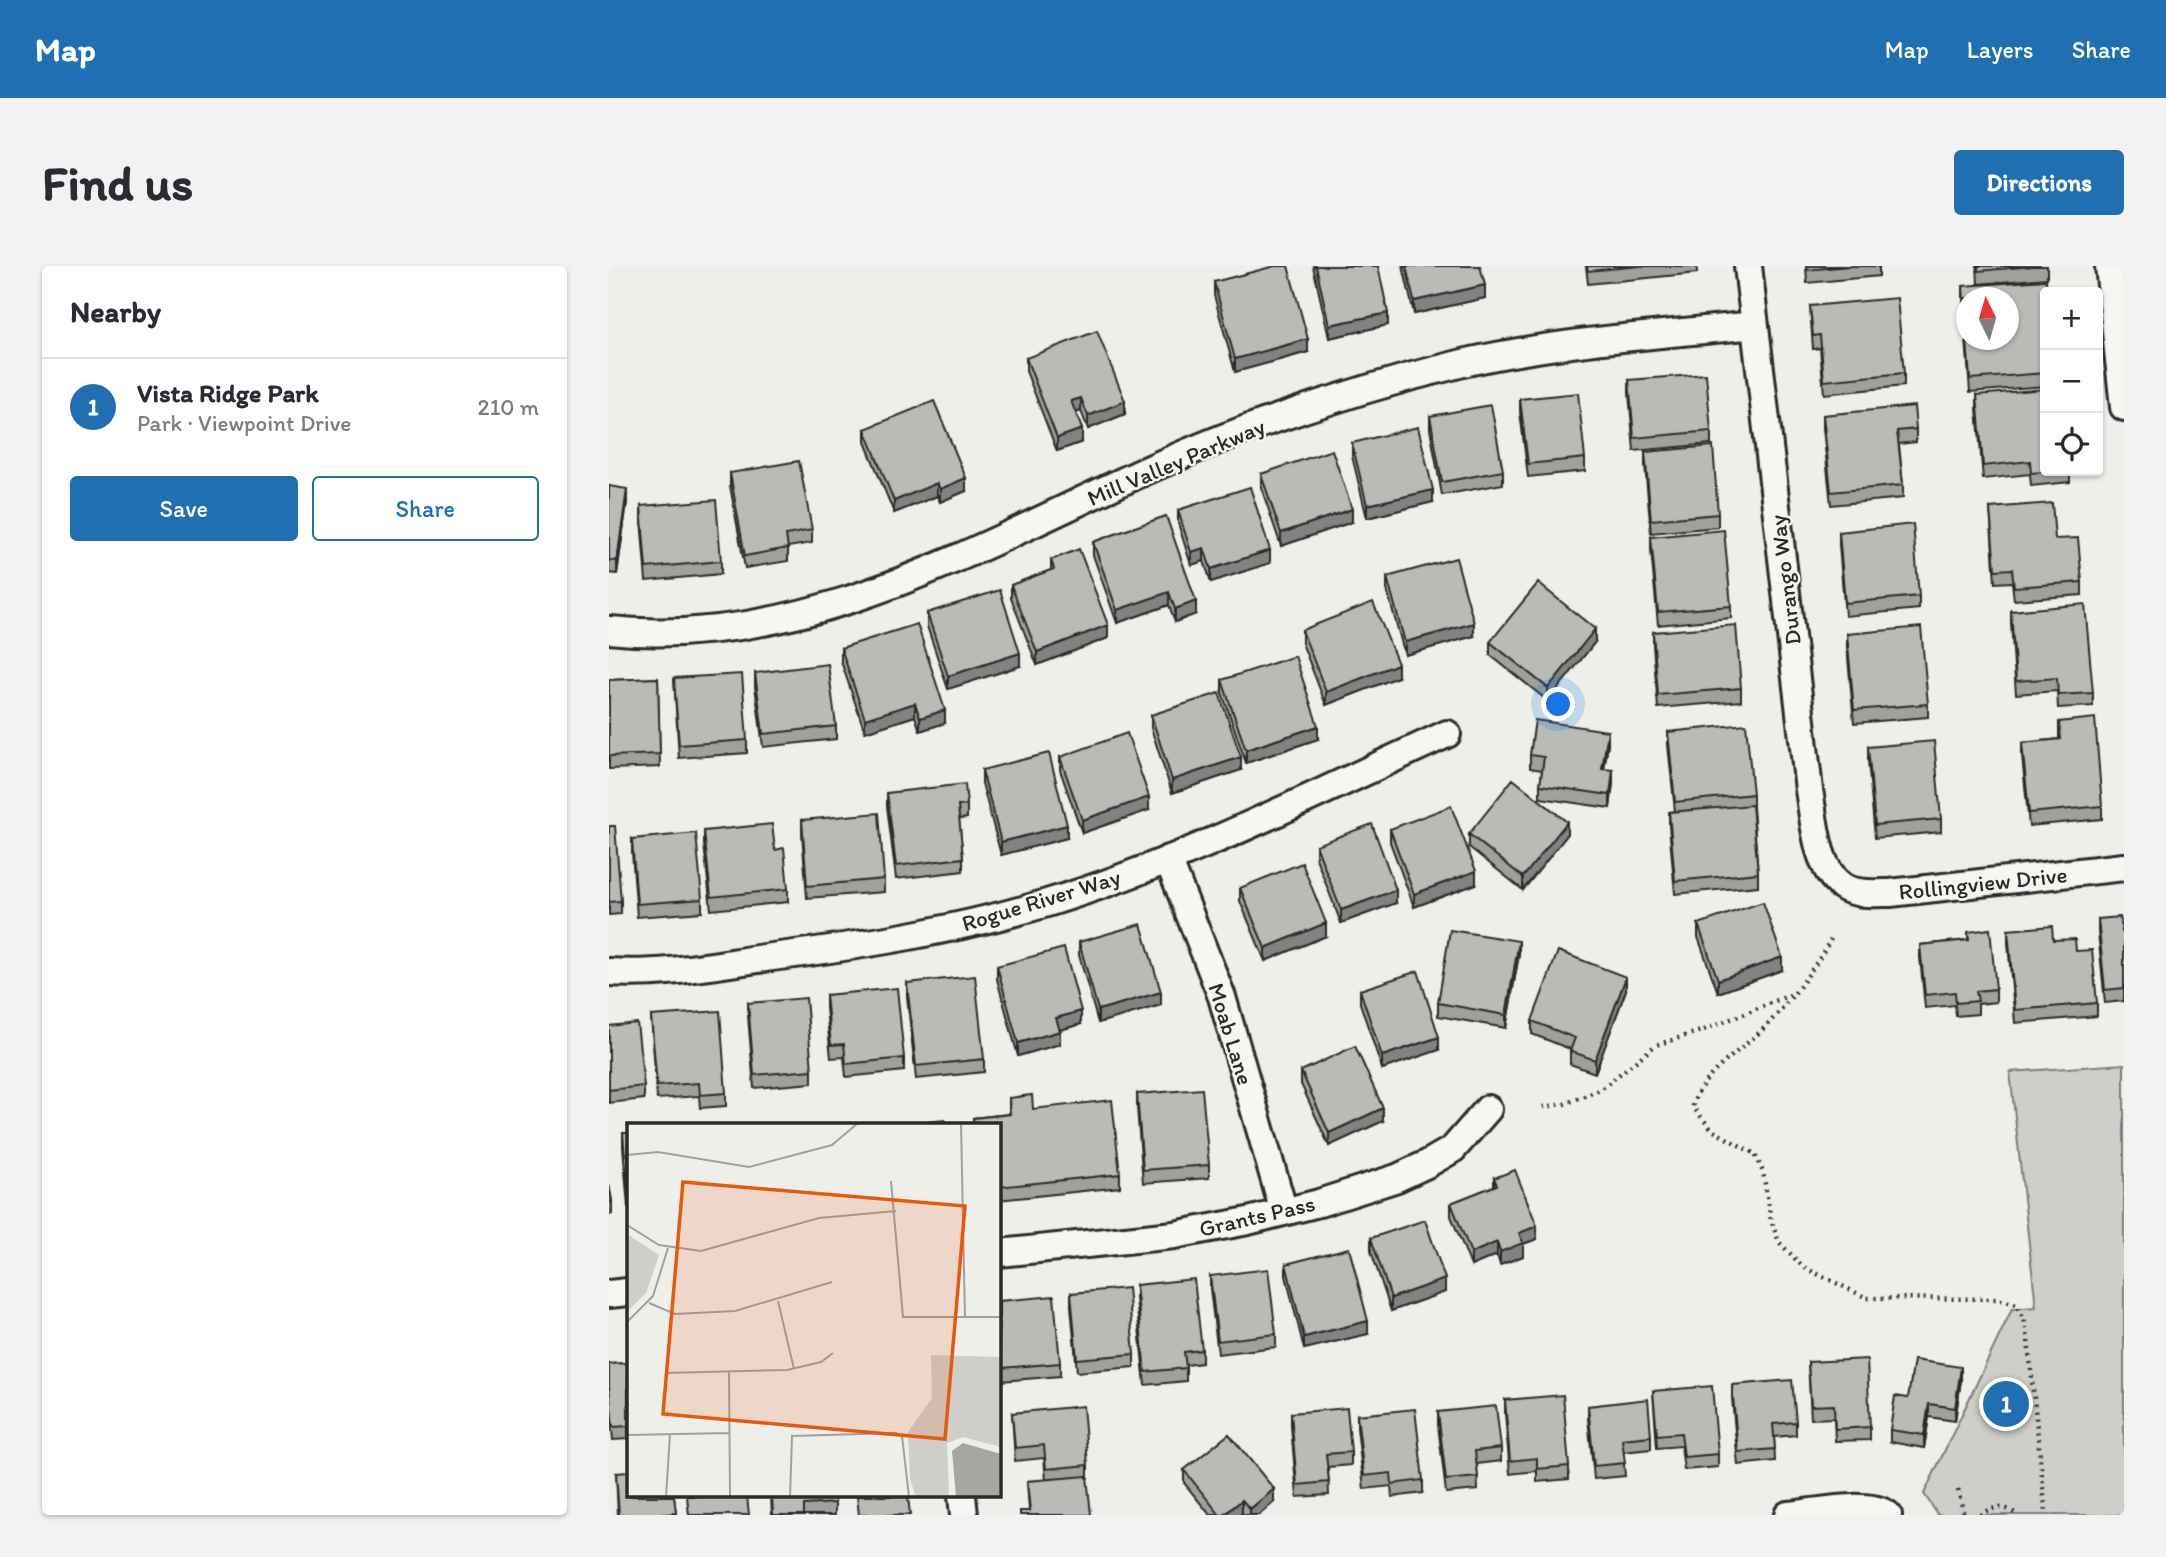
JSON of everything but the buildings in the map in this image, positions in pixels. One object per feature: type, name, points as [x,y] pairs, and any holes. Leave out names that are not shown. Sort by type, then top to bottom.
[{"type":"street","name":"Durango Way","points":[[1748,266],[1809,790],[1817,837],[1826,862],[1843,887]]},
{"type":"street","points":[[2109,266],[2124,407]]},
{"type":"street","name":"Mill Valley Parkway","points":[[609,630],[653,635],[733,628],[816,611],[887,586],[1242,431],[1346,396],[1464,363],[1580,344],[1755,325]]},
{"type":"street","name":"Rogue River Way","points":[[609,972],[657,971],[819,951],[945,929],[1050,902],[1168,859],[1447,734]]},
{"type":"street","name":"Moab Lane","points":[[1168,859],[1222,997],[1284,1212]]},
{"type":"street","name":"Rollingview Drive","points":[[1843,887],[1867,893],[1890,893],[2124,867]]},
{"type":"street","name":"Grants Pass","points":[[1001,1253],[1174,1235],[1284,1212],[1397,1178],[1427,1164],[1453,1149],[1488,1109]]},
{"type":"street","points":[[609,1294],[627,1292]]},
{"type":"street","points":[[1788,1515],[1860,1508],[1887,1514]]},
{"type":"path","points":[[1832,939],[1818,962],[1769,1024],[1698,1088],[1693,1107],[1712,1130],[1755,1154],[1763,1172],[1771,1220],[1779,1242],[1794,1260],[1811,1272],[1867,1298],[1997,1299],[2017,1304],[2025,1322],[2028,1340],[2046,1515]]},
{"type":"path","points":[[1543,1107],[1564,1104],[1600,1090],[1656,1045],[1704,1030],[1791,995]]},
{"type":"path","points":[[1958,1490],[1964,1515]]},
{"type":"path","points":[[1980,1515],[1997,1508],[2005,1508],[2017,1515]]},
{"type":"shaded area","points":[[2124,1064],[2124,1515],[1938,1515],[1924,1494],[2012,1309],[2036,1307],[2010,1072]]},
{"type":"place","name":"Vista Ridge Park","points":[[2006,1404]]}]
